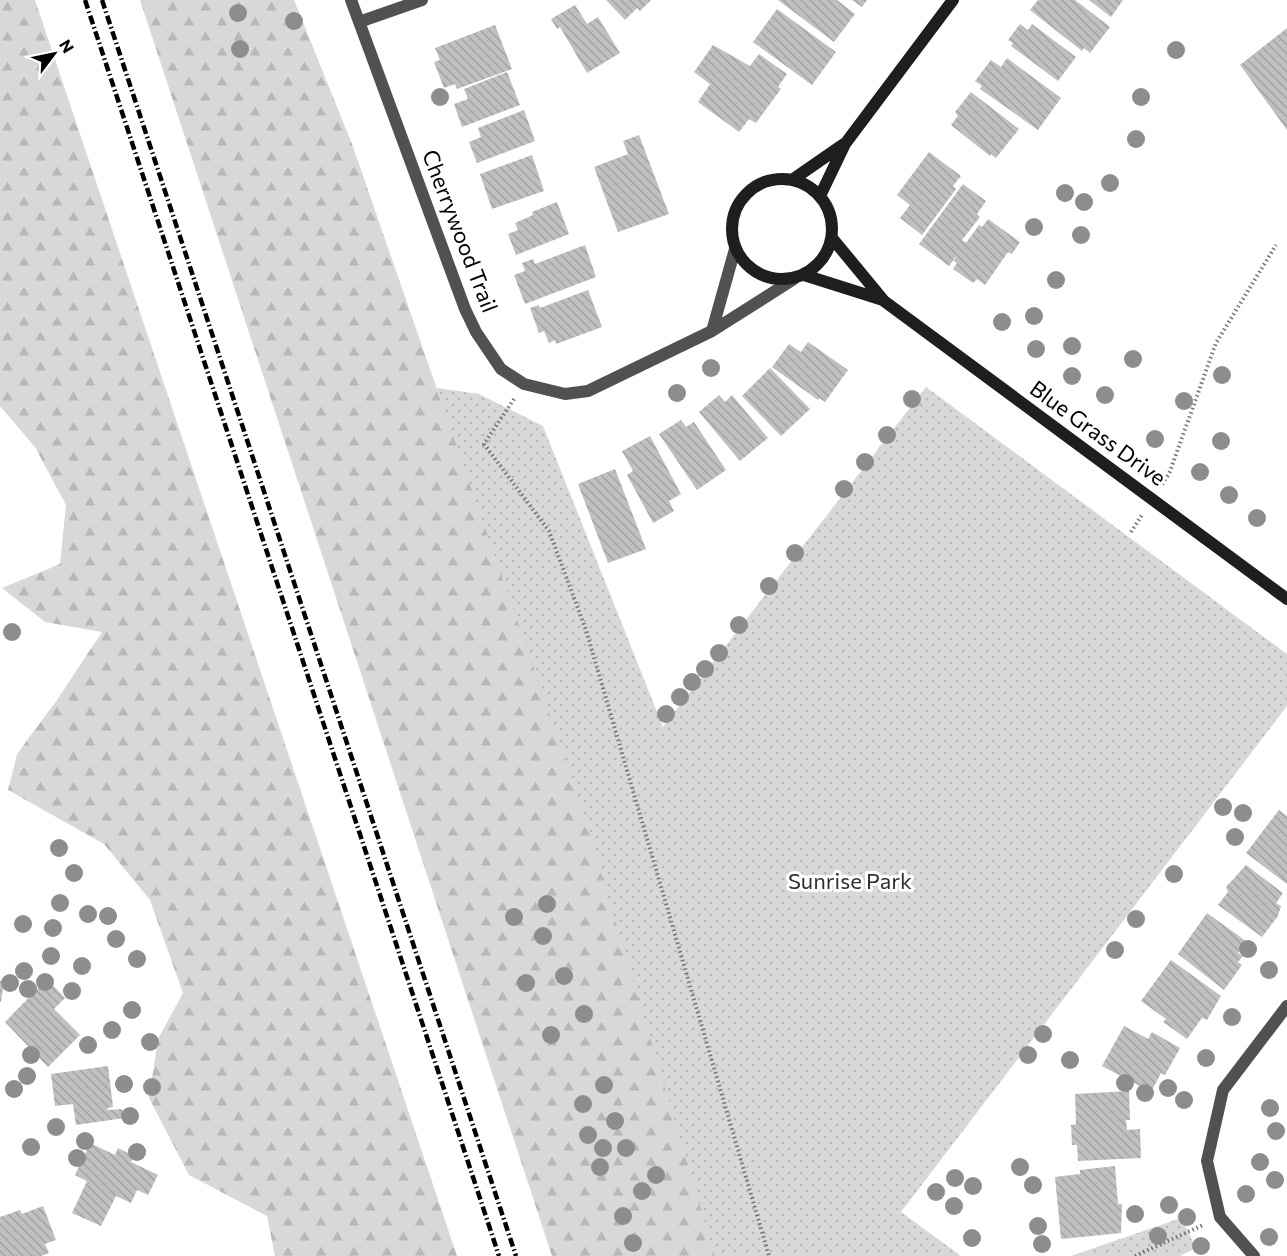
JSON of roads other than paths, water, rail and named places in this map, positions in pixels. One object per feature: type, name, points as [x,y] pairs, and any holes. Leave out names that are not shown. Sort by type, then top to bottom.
[{"type":"street","name":"Cherrywood Trail","points":[[351,0],[465,309],[476,332],[501,369],[524,384],[565,394],[588,391],[712,331],[799,277]]},
{"type":"street","points":[[359,22],[422,0]]},
{"type":"street","points":[[820,196],[844,144],[953,0]]},
{"type":"street","points":[[792,180],[844,144]]},
{"type":"street","points":[[780,178],[802,183],[820,196],[831,216],[832,238],[824,259],[799,277],[776,280],[759,275],[744,264],[735,249],[731,231],[733,213],[742,198],[759,183],[780,178]]},
{"type":"street","name":"Blue Grass Drive","points":[[832,238],[884,300],[1287,599]]},
{"type":"street","points":[[712,331],[735,249]]},
{"type":"street","name":"Blue Grass Drive","points":[[799,277],[884,300]]},
{"type":"street","points":[[1254,1256],[1220,1217],[1207,1161],[1223,1090],[1287,1006]]},
{"type":"railway","points":[[85,0],[499,1256]]},
{"type":"railway","points":[[102,0],[516,1256]]},
{"type":"park label","name":"Sunrise Park","points":[[850,881]]}]
